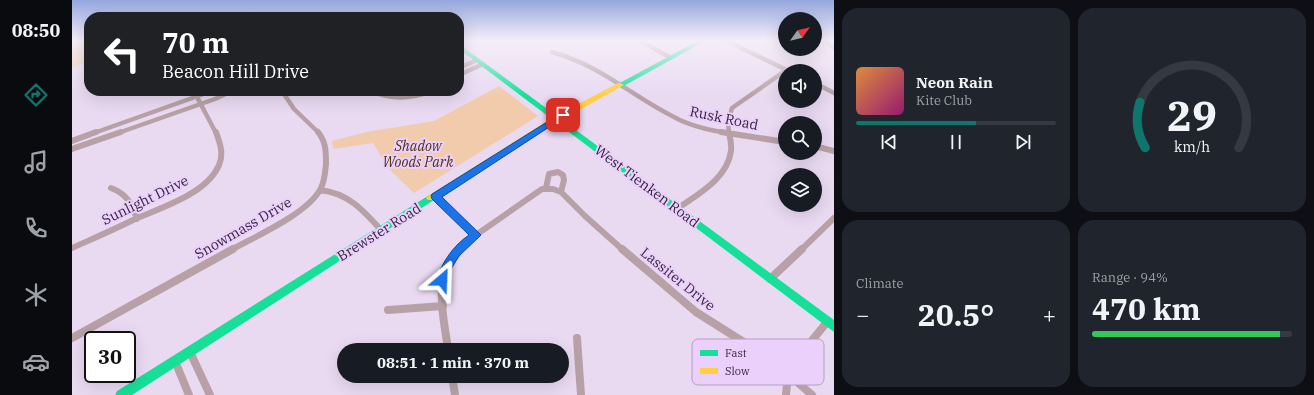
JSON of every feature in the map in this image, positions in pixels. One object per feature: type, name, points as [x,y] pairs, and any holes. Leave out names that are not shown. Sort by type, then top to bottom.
[{"type":"street","name":"West Tienken Road","points":[[475,58],[831,324]]},
{"type":"street","name":"Rusk Road","points":[[570,58],[585,64],[621,84],[677,119],[695,126],[778,141]]},
{"type":"street","name":"Brewster Road","points":[[122,395],[556,119],[670,58]]},
{"type":"street","points":[[762,58],[778,66]]},
{"type":"street","points":[[464,67],[480,62]]},
{"type":"street","points":[[464,72],[480,62]]},
{"type":"street","points":[[677,209],[714,182],[727,165],[731,150],[728,122],[732,108],[778,77]]},
{"type":"street","points":[[822,87],[834,93]]},
{"type":"street","points":[[72,149],[220,96]]},
{"type":"street","name":"Snowmass Drive","points":[[72,338],[309,204],[320,190],[326,172],[326,148],[324,141],[296,111],[286,96]]},
{"type":"street","points":[[385,96],[401,98],[414,96]]},
{"type":"street","points":[[72,141],[197,97]]},
{"type":"street","name":"Sunlight Drive","points":[[72,248],[193,192],[213,174],[219,164],[222,154],[221,146],[197,97]]},
{"type":"street","points":[[822,148],[834,151]]},
{"type":"street","points":[[447,343],[441,293],[442,280],[445,270],[464,244],[533,194],[542,188],[553,189],[561,192],[564,180],[563,175],[558,172],[549,174],[546,188]]},
{"type":"street","points":[[111,188],[119,191],[130,200],[137,219]]},
{"type":"street","points":[[320,190],[339,194],[351,199],[359,205],[381,230]]},
{"type":"street","name":"Lassiter Drive","points":[[561,192],[585,216],[696,312],[739,339]]},
{"type":"street","points":[[435,196],[476,235]]},
{"type":"street","points":[[770,279],[834,218]]},
{"type":"street","points":[[388,310],[443,306]]},
{"type":"street","points":[[817,339],[831,324]]},
{"type":"street","points":[[577,338],[581,395]]},
{"type":"street","points":[[190,352],[207,394]]},
{"type":"street","points":[[175,361],[189,395]]},
{"type":"street","points":[[453,383],[455,395]]},
{"type":"street","points":[[786,395],[787,385]]},
{"type":"street","name":"Lassiter Drive","points":[[801,385],[812,395]]},
{"type":"green space","points":[[72,58],[84,58],[84,63],[72,67]]},
{"type":"green space","name":"Shadow Woods Park","points":[[499,86],[538,116],[414,193],[389,169],[373,143],[333,149],[332,141],[366,132],[434,121]]},
{"type":"traffic: fast","points":[[476,58],[834,327]]},
{"type":"traffic: fast","points":[[620,85],[670,58]]},
{"type":"traffic: fast","points":[[121,395],[431,198]]},
{"type":"traffic: slow","points":[[431,198],[548,124],[620,85]]},
{"type":"route","points":[[442,280],[445,270],[456,253],[464,244],[476,235],[435,196],[563,115]]}]
